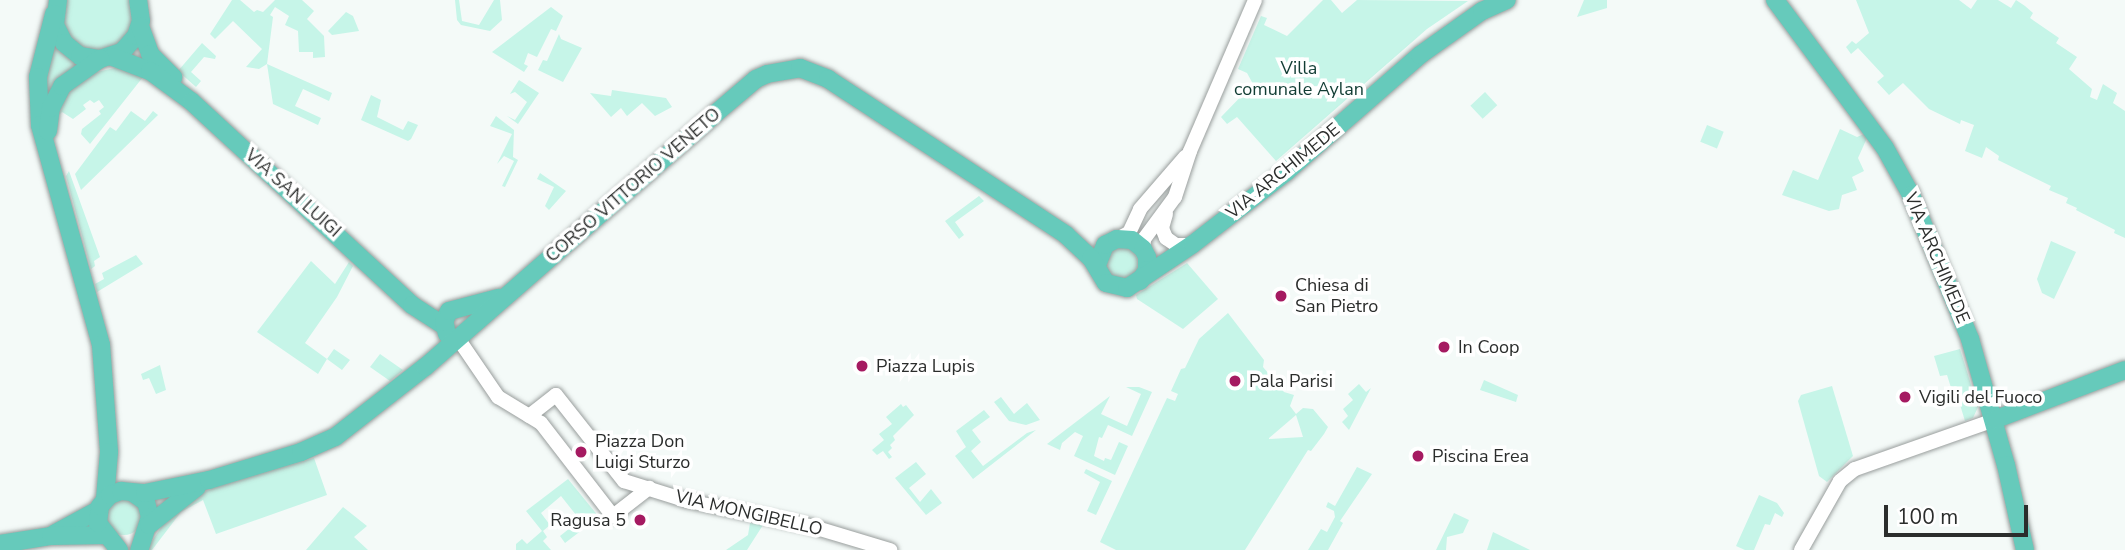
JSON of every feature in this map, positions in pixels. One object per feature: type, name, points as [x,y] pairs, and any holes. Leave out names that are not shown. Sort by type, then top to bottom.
[{"type":"main road","points":[[138,0],[141,24],[150,54],[192,102]]},
{"type":"main road","points":[[50,159],[48,125],[55,97],[70,78],[130,45],[153,0]]},
{"type":"main road","name":"VIA ARCHIMEDE","points":[[1140,281],[1286,172],[1420,55],[1482,11],[1507,0]]},
{"type":"main road","name":"VIA ARCHIMEDE","points":[[1775,0],[1896,163],[1970,339],[1994,420],[2025,550]]},
{"type":"main road","points":[[56,4],[58,35],[71,50],[80,56],[107,58],[150,71],[192,102]]},
{"type":"main road","points":[[56,4],[41,57],[37,99],[40,125],[101,345],[109,452],[113,469],[130,492],[146,502],[147,528],[139,550]]},
{"type":"main road","name":"CORSO VITTORIO VENETO","points":[[455,332],[511,292],[756,79],[790,68],[818,73],[1066,235]]},
{"type":"main road","name":"VIA SAN LUIGI","points":[[192,102],[419,310],[455,332]]},
{"type":"main road","points":[[1066,235],[1111,242],[1132,240],[1144,250],[1154,253],[1191,244]]},
{"type":"main road","points":[[1066,235],[1097,265],[1101,278],[1112,287],[1126,288],[1140,281],[1147,270],[1144,250]]},
{"type":"main road","points":[[1097,265],[1111,242]]},
{"type":"main road","name":"VIA SAN LUIGI","points":[[393,284],[428,303],[457,308]]},
{"type":"main road","name":"CORSO VITTORIO VENETO","points":[[457,308],[486,303],[511,292]]},
{"type":"main road","points":[[51,536],[102,504],[115,492],[209,480],[301,452],[335,437],[442,351],[470,317],[457,308]]},
{"type":"main road","points":[[1994,420],[2125,370]]},
{"type":"main road","points":[[109,452],[98,523],[110,541]]},
{"type":"main road","points":[[0,544],[51,536],[128,543],[178,499],[209,480]]},
{"type":"street","points":[[1191,244],[1176,245],[1166,238],[1162,228],[1190,151],[1255,0]]},
{"type":"street","points":[[1111,242],[1129,233],[1140,209],[1190,151]]},
{"type":"street","points":[[1144,250],[1144,239],[1168,209]]},
{"type":"street","points":[[455,332],[498,397],[541,423],[613,516],[649,488]]},
{"type":"street","points":[[529,415],[556,395],[636,498]]},
{"type":"street","points":[[1801,550],[1840,481],[1855,469],[1994,420]]},
{"type":"street","name":"VIA MONGIBELLO","points":[[624,481],[688,501],[810,526],[890,550]]},
{"type":"green space","points":[[66,0],[129,0],[132,26],[122,43],[102,52],[80,48],[72,41],[62,21]]},
{"type":"green space","points":[[232,0],[240,0],[254,12],[263,12],[275,0],[302,0],[314,11],[307,19],[324,36],[325,57],[313,58],[313,52],[299,52],[298,31],[285,25],[289,16],[275,7],[270,15],[273,17],[267,64],[259,69],[246,67],[262,49],[233,21],[215,39],[210,34]]},
{"type":"green space","points":[[455,0],[459,0],[462,21],[479,25],[494,0],[500,0],[502,20],[490,31],[461,25],[457,20]]},
{"type":"green space","name":"Villa comunale Aylan","points":[[1323,0],[1331,0],[1342,13],[1357,0],[1468,1],[1427,29],[1276,161],[1237,117],[1227,124],[1221,117],[1253,84],[1247,73],[1238,69],[1261,16],[1267,18],[1264,25],[1287,36]]},
{"type":"green space","points":[[1584,0],[1607,0],[1607,8],[1577,17]]},
{"type":"green space","points":[[1856,0],[1959,0],[1971,9],[1977,0],[1998,0],[2011,8],[2016,0],[2033,13],[2030,18],[2059,38],[2056,43],[2077,57],[2069,69],[2092,89],[2090,97],[2097,100],[2103,84],[2117,93],[2113,103],[2125,111],[2125,238],[2066,203],[2068,198],[2049,190],[2051,186],[1998,160],[1999,156],[1986,147],[1982,158],[1965,151],[1974,125],[1961,120],[1960,124],[1929,109],[1903,83],[1889,95],[1877,82],[1884,76],[1858,48],[1851,54],[1846,47],[1852,41],[1856,44],[1869,33]]},
{"type":"green space","points":[[551,7],[563,16],[556,31],[551,29],[537,57],[528,53],[524,64],[528,66],[524,72],[492,52]]},
{"type":"green space","points":[[346,12],[353,16],[359,31],[332,35],[328,31]]},
{"type":"green space","points":[[559,34],[561,39],[582,48],[563,82],[538,70],[543,60],[547,61]]},
{"type":"green space","points":[[50,39],[78,62],[78,66],[42,107]]},
{"type":"green space","points":[[202,43],[216,56],[215,59],[204,57],[191,72],[201,81],[196,87],[178,71]]},
{"type":"green space","points":[[267,64],[332,93],[329,101],[303,89],[295,106],[321,118],[318,125],[273,104]]},
{"type":"green space","points":[[119,67],[143,77],[90,144],[81,134],[82,129],[101,114],[99,111],[104,107],[99,100],[94,103],[90,100],[83,105],[86,109],[73,119],[62,112],[58,126],[55,127],[57,109],[66,94],[88,74]]},
{"type":"green space","points":[[519,80],[539,93],[518,124],[507,116],[515,120],[527,102],[515,92],[510,94]]},
{"type":"green space","points":[[612,90],[666,98],[672,107],[655,116],[642,103],[627,116],[621,108],[611,117],[590,93],[611,96]]},
{"type":"green space","points":[[1485,92],[1497,105],[1483,119],[1470,106]]},
{"type":"green space","points":[[371,95],[381,100],[377,117],[403,130],[408,121],[418,125],[411,139],[408,141],[361,120]]},
{"type":"green space","points":[[131,111],[145,121],[153,111],[158,115],[81,190],[75,174],[110,127],[116,131]]},
{"type":"green space","points":[[496,116],[514,130],[513,157],[518,160],[505,187],[502,186],[514,161],[504,156],[497,164],[512,134],[490,126]]},
{"type":"green space","points":[[1707,125],[1724,132],[1717,148],[1700,142]]},
{"type":"green space","points":[[1840,129],[1857,137],[1864,134],[1867,138],[1858,158],[1864,171],[1852,177],[1857,190],[1842,195],[1839,209],[1829,211],[1782,195],[1793,170],[1818,180]]},
{"type":"green space","points":[[69,171],[100,257],[94,261],[95,266],[91,269],[66,176]]},
{"type":"green space","points":[[540,173],[566,191],[549,210],[545,206],[554,187],[537,179]]},
{"type":"green space","points":[[979,196],[984,201],[955,222],[964,235],[959,239],[945,221]]},
{"type":"green space","points":[[2051,241],[2076,252],[2054,299],[2042,293],[2037,279]]},
{"type":"green space","points":[[1122,248],[1134,252],[1138,264],[1134,276],[1122,280],[1110,276],[1106,264],[1110,252]]},
{"type":"green space","points":[[136,255],[143,264],[97,292],[95,284],[104,279],[102,273]]},
{"type":"green space","points":[[311,261],[335,284],[349,262],[353,266],[337,297],[305,343],[327,359],[318,374],[257,332]]},
{"type":"green space","points":[[1187,263],[1218,299],[1183,329],[1137,299],[1136,295]]},
{"type":"green space","points":[[1228,313],[1264,360],[1263,367],[1284,392],[1294,395],[1290,406],[1296,414],[1303,408],[1313,409],[1328,427],[1311,451],[1308,450],[1245,550],[1116,550],[1100,542],[1167,398],[1175,401],[1178,394],[1171,391],[1199,339]],"holes":[[[1296,415],[1303,437],[1269,439]]]},
{"type":"green space","points":[[334,349],[350,360],[342,370],[327,359]]},
{"type":"green space","points":[[1960,349],[1978,407],[1973,418],[1965,421],[1957,395],[1953,394],[1947,375],[1940,376],[1934,356]]},
{"type":"green space","points":[[380,354],[403,370],[390,381],[370,367]]},
{"type":"green space","points":[[160,365],[166,390],[156,394],[149,378],[143,380],[141,374]]},
{"type":"green space","points":[[1484,380],[1518,395],[1516,402],[1480,390]]},
{"type":"green space","points":[[1359,384],[1366,392],[1371,388],[1349,430],[1342,422],[1348,416],[1343,409],[1353,400],[1348,394]]},
{"type":"green space","points":[[1832,386],[1853,456],[1827,482],[1819,476],[1798,401],[1801,395]]},
{"type":"green space","points":[[1126,387],[1139,387],[1152,392],[1132,436],[1108,425],[1102,438],[1099,437],[1094,456],[1104,461],[1105,458],[1111,460],[1119,442],[1128,446],[1115,475],[1074,456],[1083,436],[1075,432],[1062,443],[1060,450],[1047,444],[1110,396],[1101,414],[1127,426],[1141,394]]},
{"type":"green space","points":[[1001,397],[1014,414],[1027,403],[1040,420],[1026,425],[1009,421],[994,402]]},
{"type":"green space","points":[[901,404],[903,407],[906,405],[914,415],[893,436],[895,440],[888,452],[892,457],[889,459],[883,451],[877,455],[872,450],[884,440],[879,434],[892,424],[886,417]]},
{"type":"green space","points":[[984,410],[990,417],[972,430],[981,442],[971,451],[983,466],[1027,433],[1036,430],[973,479],[955,456],[966,447],[956,431]]},
{"type":"green space","points":[[314,458],[327,495],[216,534],[203,500],[181,512],[152,550],[146,550],[162,526],[191,498],[216,487]]},
{"type":"green space","points":[[916,462],[926,474],[909,488],[920,502],[931,489],[942,503],[926,515],[895,478]]},
{"type":"green space","points":[[1357,467],[1372,474],[1340,521],[1343,523],[1328,550],[1308,550],[1321,529],[1327,532],[1335,517],[1334,511],[1326,507],[1328,502],[1335,506]]},
{"type":"green space","points":[[1086,469],[1112,481],[1096,515],[1087,511],[1100,482],[1084,473]]},
{"type":"green space","points":[[568,479],[599,517],[565,543],[560,536],[580,520],[561,496],[541,513],[550,525],[543,531],[547,537],[543,541],[551,550],[516,550],[516,544],[522,539],[527,544],[542,531],[526,511]]},
{"type":"green space","points":[[1759,495],[1777,503],[1784,513],[1782,517],[1775,513],[1770,525],[1765,524],[1754,550],[1745,550],[1736,546]]},
{"type":"green space","points":[[124,499],[137,504],[142,517],[137,530],[124,535],[111,530],[106,517],[111,504]]},
{"type":"green space","points":[[343,507],[367,526],[354,537],[368,550],[306,550]]},
{"type":"green space","points":[[1454,513],[1469,520],[1463,533],[1447,537],[1446,550],[1436,550]]},
{"type":"green space","points":[[750,523],[763,525],[747,550],[726,550],[748,535]]},
{"type":"green space","points":[[1493,532],[1530,550],[1487,550]]},
{"type":"place","name":"Chiesa di San Pietro","points":[[1281,296]]},
{"type":"place","name":"In Coop","points":[[1444,347]]},
{"type":"place","name":"Piazza Lupis","points":[[862,366]]},
{"type":"place","name":"Pala Parisi","points":[[1235,381]]},
{"type":"place","name":"Vigili del Fuoco","points":[[1905,397]]},
{"type":"place","name":"Piazza Don Luigi Sturzo","points":[[581,452]]},
{"type":"place","name":"Piscina Erea","points":[[1418,456]]},
{"type":"place","name":"Ragusa 5","points":[[640,520]]}]
